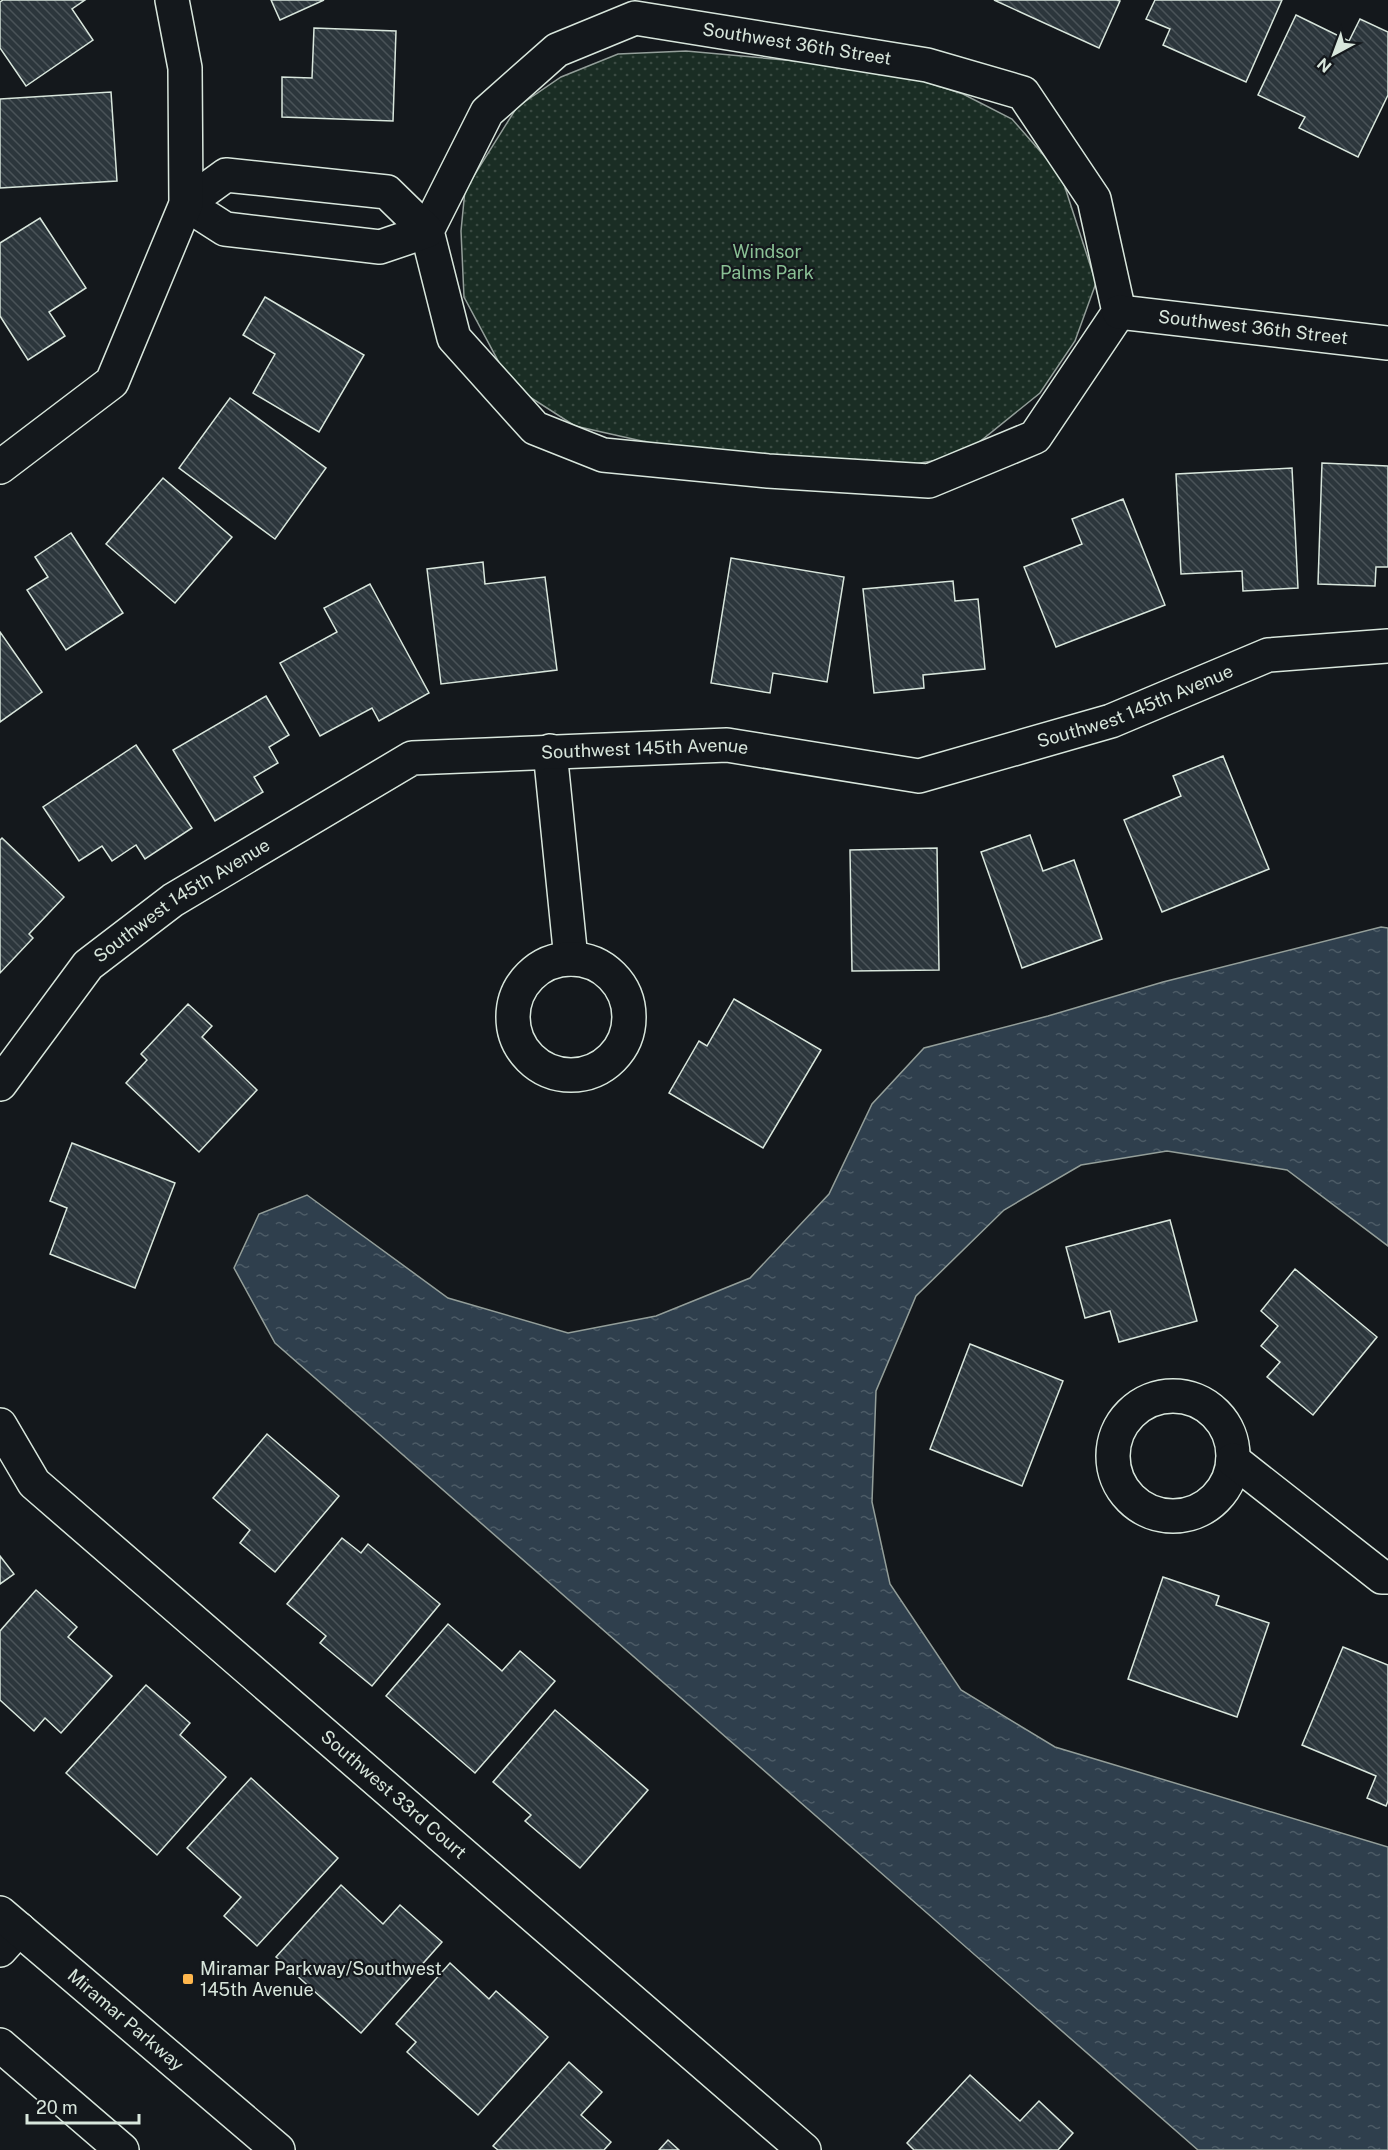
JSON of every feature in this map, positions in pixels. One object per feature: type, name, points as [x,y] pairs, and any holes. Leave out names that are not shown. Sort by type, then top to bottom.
[{"type":"street","points":[[0,467],[112,382],[186,204],[185,68],[172,0]]},
{"type":"street","name":"Southwest 36th Street","points":[[427,231],[487,112],[557,50],[635,18],[927,65],[1023,93],[1094,199],[1119,312],[1388,343]]},
{"type":"street","points":[[186,204],[226,175],[387,192],[427,231],[454,338],[535,428],[603,455],[768,471],[929,481],[1035,437],[1119,312]]},
{"type":"street","points":[[186,204],[225,229],[380,247],[427,231]]},
{"type":"street","name":"Southwest 145th Avenue","points":[[0,1084],[88,965],[173,900],[412,758],[727,745],[919,776],[1111,721],[1268,655],[1388,646]]},
{"type":"street","points":[[550,751],[571,959]]},
{"type":"street","name":"Southwest 33rd Court","points":[[0,1425],[34,1483],[804,2150]]},
{"type":"street","points":[[1233,1460],[1385,1577]]},
{"type":"street","name":"Miramar Parkway","points":[[6,1930],[278,2150]]},
{"type":"street","points":[[0,2045],[122,2150]]},
{"type":"green space","name":"Windsor Palms Park","points":[[686,51],[818,63],[910,77],[963,94],[1012,119],[1061,175],[1096,283],[1075,341],[1040,393],[962,456],[896,467],[682,450],[575,426],[511,385],[464,297],[461,231],[465,190],[517,107],[561,77],[618,54]]},
{"type":"water","points":[[1381,927],[1388,928],[1388,1246],[1287,1170],[1167,1151],[1081,1165],[1004,1210],[916,1296],[876,1391],[872,1502],[890,1584],[961,1690],[1055,1747],[1388,1847],[1388,2150],[1198,2150],[275,1343],[234,1268],[259,1214],[307,1195],[448,1298],[568,1333],[656,1316],[750,1278],[829,1194],[872,1104],[924,1048],[1048,1016],[1163,982]]},
{"type":"building","points":[[3,0],[85,0],[72,9],[93,40],[26,86],[0,48],[0,2]]},
{"type":"building","points":[[271,0],[324,0],[280,20]]},
{"type":"building","points":[[994,0],[1117,0],[1120,1],[1099,48]]},
{"type":"building","points":[[1155,0],[1282,0],[1246,82],[1163,45],[1170,29],[1146,19]]},
{"type":"building","points":[[1296,15],[1349,41],[1360,19],[1388,32],[1388,95],[1358,157],[1299,128],[1305,117],[1258,95]]},
{"type":"building","points":[[314,28],[396,31],[393,121],[282,117],[282,77],[312,78]]},
{"type":"building","points":[[111,92],[117,181],[0,188],[0,99]]},
{"type":"building","points":[[40,218],[86,288],[49,312],[65,336],[28,360],[0,316],[0,243]]},
{"type":"building","points":[[265,297],[364,355],[319,432],[253,393],[275,354],[243,335]]},
{"type":"building","points":[[230,398],[326,468],[275,539],[179,468]]},
{"type":"building","points":[[1322,463],[1388,466],[1388,567],[1376,567],[1375,586],[1318,584]]},
{"type":"building","points":[[1292,468],[1298,588],[1243,591],[1242,571],[1181,574],[1176,474]]},
{"type":"building","points":[[163,478],[232,537],[175,603],[106,544]]},
{"type":"building","points":[[1123,499],[1165,605],[1056,647],[1024,567],[1082,544],[1072,519]]},
{"type":"building","points":[[71,533],[123,613],[66,650],[27,590],[48,577],[35,557]]},
{"type":"building","points":[[731,558],[844,577],[827,682],[773,673],[770,693],[711,683]]},
{"type":"building","points":[[483,562],[485,584],[545,577],[557,670],[441,684],[427,569]]},
{"type":"building","points":[[953,581],[955,601],[978,599],[985,669],[923,675],[924,688],[874,693],[863,589]]},
{"type":"building","points":[[370,584],[429,693],[379,721],[372,708],[320,736],[280,663],[337,632],[324,608]]},
{"type":"building","points":[[0,632],[42,692],[0,722]]},
{"type":"building","points":[[266,696],[289,735],[269,747],[278,763],[254,777],[263,792],[215,821],[173,750]]},
{"type":"building","points":[[136,745],[192,828],[145,859],[136,845],[112,861],[102,846],[79,861],[43,807]]},
{"type":"building","points":[[1223,756],[1269,869],[1162,912],[1124,820],[1181,796],[1173,776]]},
{"type":"building","points":[[1030,835],[1043,871],[1074,860],[1102,939],[1022,968],[981,852]]},
{"type":"building","points":[[2,838],[64,897],[29,934],[33,938],[0,973],[0,840]]},
{"type":"building","points":[[937,848],[939,970],[852,971],[850,850]]},
{"type":"building","points":[[734,999],[821,1050],[763,1148],[669,1093],[699,1041],[707,1046]]},
{"type":"building","points":[[188,1004],[212,1026],[202,1037],[257,1090],[199,1152],[126,1083],[147,1060],[141,1054]]},
{"type":"building","points":[[72,1143],[175,1183],[135,1288],[50,1254],[67,1208],[50,1201]]},
{"type":"building","points":[[1170,1220],[1197,1321],[1119,1342],[1110,1311],[1085,1318],[1066,1247]]},
{"type":"building","points":[[1295,1269],[1377,1337],[1313,1415],[1267,1377],[1280,1362],[1261,1346],[1278,1326],[1261,1311]]},
{"type":"building","points":[[970,1344],[1063,1381],[1022,1486],[930,1449]]},
{"type":"building","points":[[267,1434],[339,1496],[275,1572],[240,1543],[250,1530],[213,1498]]},
{"type":"building","points":[[342,1538],[361,1553],[368,1544],[440,1604],[372,1686],[320,1643],[326,1636],[287,1604]]},
{"type":"building","points":[[0,1556],[14,1574],[0,1584]]},
{"type":"building","points":[[1163,1577],[1219,1596],[1216,1605],[1269,1623],[1237,1717],[1128,1679]]},
{"type":"building","points":[[36,1590],[77,1627],[68,1637],[112,1676],[61,1733],[45,1718],[34,1731],[0,1700],[0,1631]]},
{"type":"building","points":[[448,1624],[502,1671],[520,1651],[555,1681],[475,1773],[386,1696]]},
{"type":"building","points":[[1343,1647],[1388,1665],[1388,1801],[1386,1806],[1367,1798],[1376,1776],[1302,1745]]},
{"type":"building","points":[[146,1685],[190,1723],[180,1735],[226,1777],[157,1855],[66,1773]]},
{"type":"building","points":[[555,1710],[648,1790],[580,1868],[525,1821],[531,1815],[493,1782]]},
{"type":"building","points":[[251,1778],[338,1858],[257,1946],[224,1916],[241,1897],[187,1848]]},
{"type":"building","points":[[341,1885],[383,1924],[400,1905],[442,1942],[361,2033],[276,1957]]},
{"type":"building","points":[[450,1963],[489,1999],[496,1991],[548,2037],[478,2115],[407,2052],[416,2042],[396,2024]]},
{"type":"building","points":[[569,2062],[602,2092],[581,2115],[611,2142],[604,2150],[498,2150],[493,2146]]},
{"type":"building","points":[[970,2075],[1020,2121],[1039,2101],[1073,2133],[1058,2150],[914,2150],[907,2143]]},
{"type":"building","points":[[668,2140],[679,2150],[659,2150]]},
{"type":"place","name":"Miramar Parkway/Southwest 145th Avenue","points":[[188,1979]]}]
